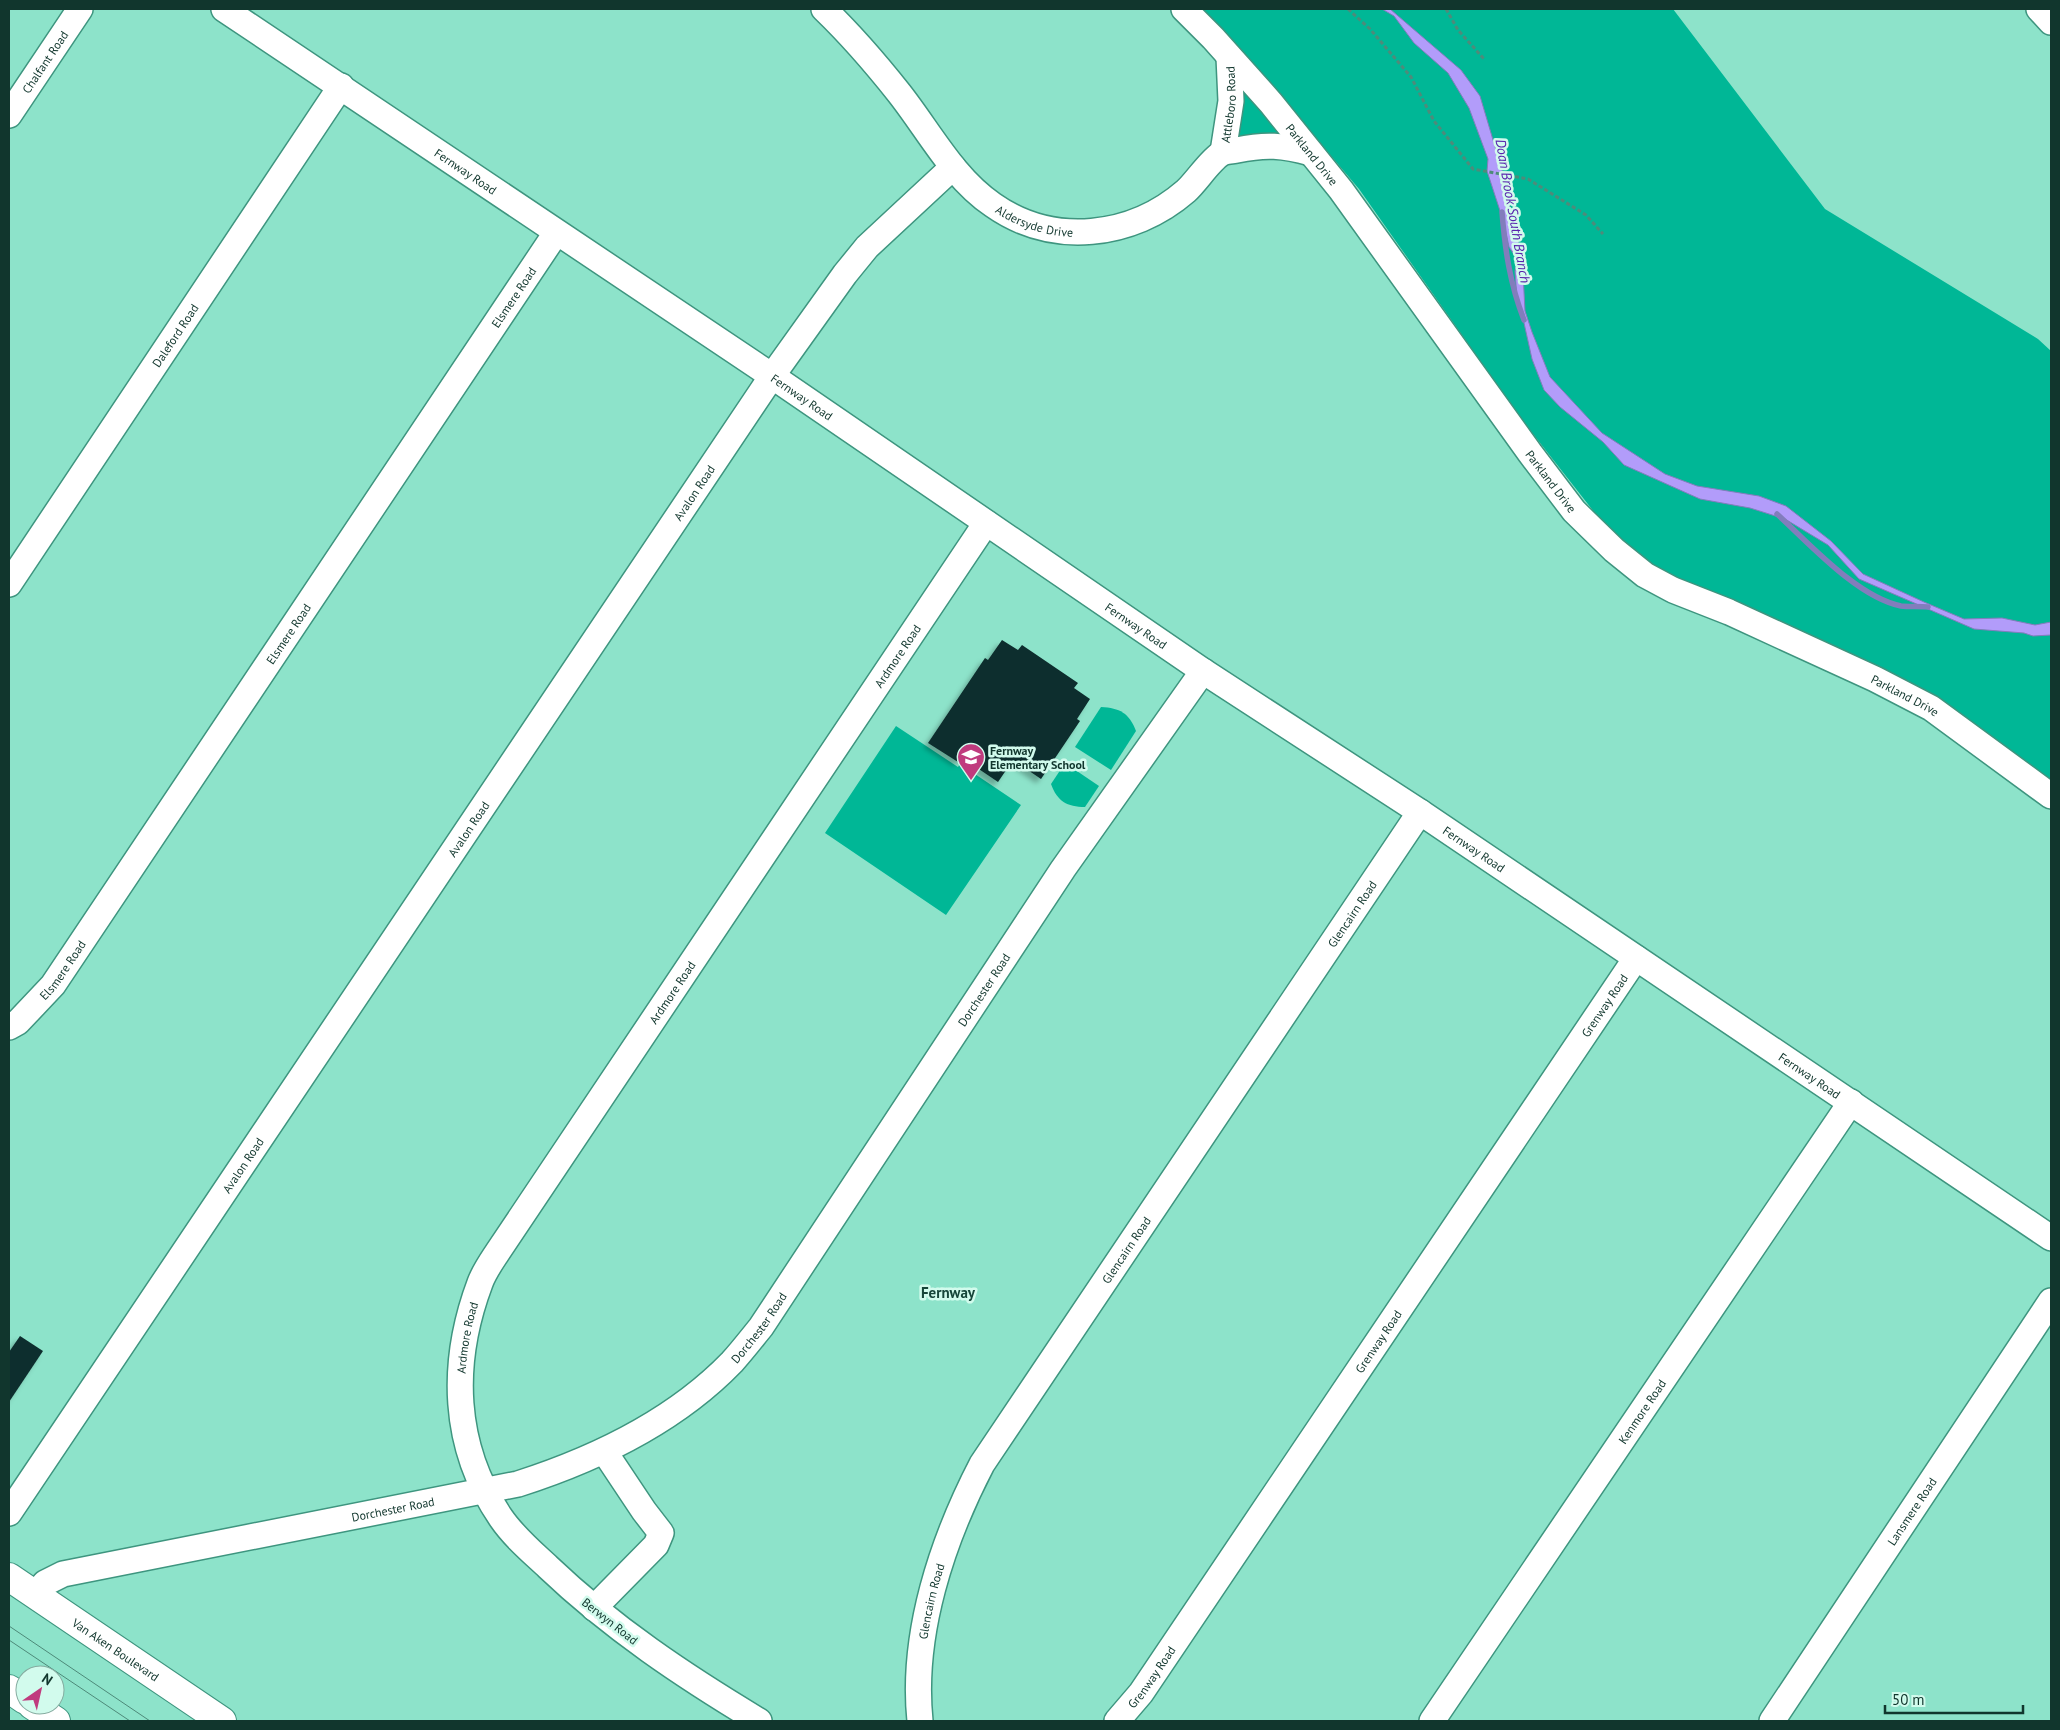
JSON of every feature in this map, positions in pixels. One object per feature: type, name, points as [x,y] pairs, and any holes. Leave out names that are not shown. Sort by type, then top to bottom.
[{"type":"main road","name":"Van Aken Boulevard","points":[[9,1577],[222,1721]]},
{"type":"street","name":"Chalfant Road","points":[[9,115],[80,9]]},
{"type":"street","name":"Fernway Road","points":[[224,9],[772,376],[1202,670],[1420,812],[2051,1238]]},
{"type":"street","name":"Aldersyde Drive","points":[[824,9],[899,93],[953,167],[972,188],[994,206],[1024,222],[1053,230],[1083,232],[1112,229],[1138,222],[1160,210],[1186,191],[1222,152]]},
{"type":"street","name":"Parkland Drive","points":[[1184,9],[1271,103],[1341,190],[1530,453],[1574,511],[1614,550],[1645,575],[1673,590],[1729,612],[1875,679],[1931,708],[2051,796]]},
{"type":"street","points":[[2039,9],[2051,22]]},
{"type":"street","name":"Attleboro Road","points":[[1222,152],[1231,101],[1229,57]]},
{"type":"street","name":"Daleford Road","points":[[9,584],[341,86]]},
{"type":"street","points":[[1222,152],[1261,145],[1287,146],[1311,153]]},
{"type":"street","name":"Avalon Road","points":[[9,1513],[772,376],[844,274],[867,247],[953,167]]},
{"type":"street","name":"Elsmere Road","points":[[9,1026],[18,1022],[53,985],[556,233]]},
{"type":"street","name":"Ardmore Road","points":[[486,1492],[463,1429],[460,1398],[460,1370],[464,1342],[469,1316],[481,1281],[497,1253],[986,523]]},
{"type":"street","name":"Dorchester Road","points":[[35,1595],[45,1583],[63,1574],[486,1492],[518,1484],[562,1470],[619,1445],[661,1419],[697,1393],[732,1362],[761,1327],[1063,869],[1202,670]]},
{"type":"street","name":"Glencairn Road","points":[[920,1721],[919,1675],[921,1648],[937,1570],[965,1496],[982,1464],[1420,812]]},
{"type":"street","name":"Grenway Road","points":[[1117,1721],[1142,1693],[1636,958]]},
{"type":"street","name":"Kenmore Road","points":[[1432,1721],[1851,1102]]},
{"type":"street","name":"Lansmere Road","points":[[1772,1721],[2051,1301]]},
{"type":"street","points":[[594,1608],[656,1545],[661,1533],[604,1451]]},
{"type":"street","name":"Berwyn Road","points":[[486,1492],[516,1536],[573,1591],[661,1660],[759,1721]]},
{"type":"path","points":[[1348,9],[1370,29],[1412,78],[1434,121],[1473,168],[1528,179],[1586,215],[1603,234]]},
{"type":"path","points":[[1446,9],[1458,30],[1484,59]]},
{"type":"green space","points":[[1200,9],[1673,9],[1825,209],[2038,339],[2051,351],[2051,783],[1660,571],[1616,540],[1519,416],[1359,189],[1277,92]]},
{"type":"green space","points":[[1231,77],[1311,153],[1223,152]]},
{"type":"green space","points":[[1101,707],[1119,710],[1127,716],[1136,731],[1111,770],[1075,747]]},
{"type":"green space","points":[[896,726],[958,767],[960,764],[1021,805],[946,915],[825,833]]},
{"type":"green space","points":[[1065,763],[1099,786],[1085,807],[1073,806],[1064,802],[1053,790],[1051,784]]},
{"type":"shaded area","points":[[1382,9],[1390,9],[1461,70],[1480,96],[1504,177],[1513,224],[1522,254],[1525,311],[1532,332],[1550,377],[1602,433],[1665,474],[1697,486],[1759,496],[1786,506],[1831,541],[1863,574],[1924,602],[1964,619],[2002,618],[2035,625],[2051,622],[2051,635],[2033,636],[2024,633],[1974,629],[1859,579],[1828,545],[1785,519],[1750,508],[1700,499],[1624,465],[1603,442],[1560,407],[1544,390],[1532,359],[1517,299],[1515,271],[1518,260],[1509,247],[1504,223],[1487,171],[1488,159],[1469,108],[1448,73],[1414,43],[1394,16]]},
{"type":"building","points":[[1002,640],[1018,650],[1022,645],[1078,683],[1074,688],[1090,699],[1077,719],[1080,721],[1041,779],[1013,760],[998,782],[961,757],[958,762],[928,743],[985,658],[988,660]]},
{"type":"building","points":[[20,1336],[43,1351],[9,1402],[9,1352]]},
{"type":"waterway","name":"Doan Brook South Branch","points":[[1502,212],[1509,267],[1524,320]]},
{"type":"waterway","name":"Doan Brook South Branch","points":[[1777,514],[1834,568],[1868,592],[1884,601],[1901,606],[1928,607]]},
{"type":"tram line","points":[[9,1626],[150,1721]]},
{"type":"tram line","points":[[9,1640],[130,1721]]},
{"type":"place","name":"Fernway Elementary School","points":[[971,781]]},
{"type":"district","name":"Fernway","points":[[948,1292]]}]
